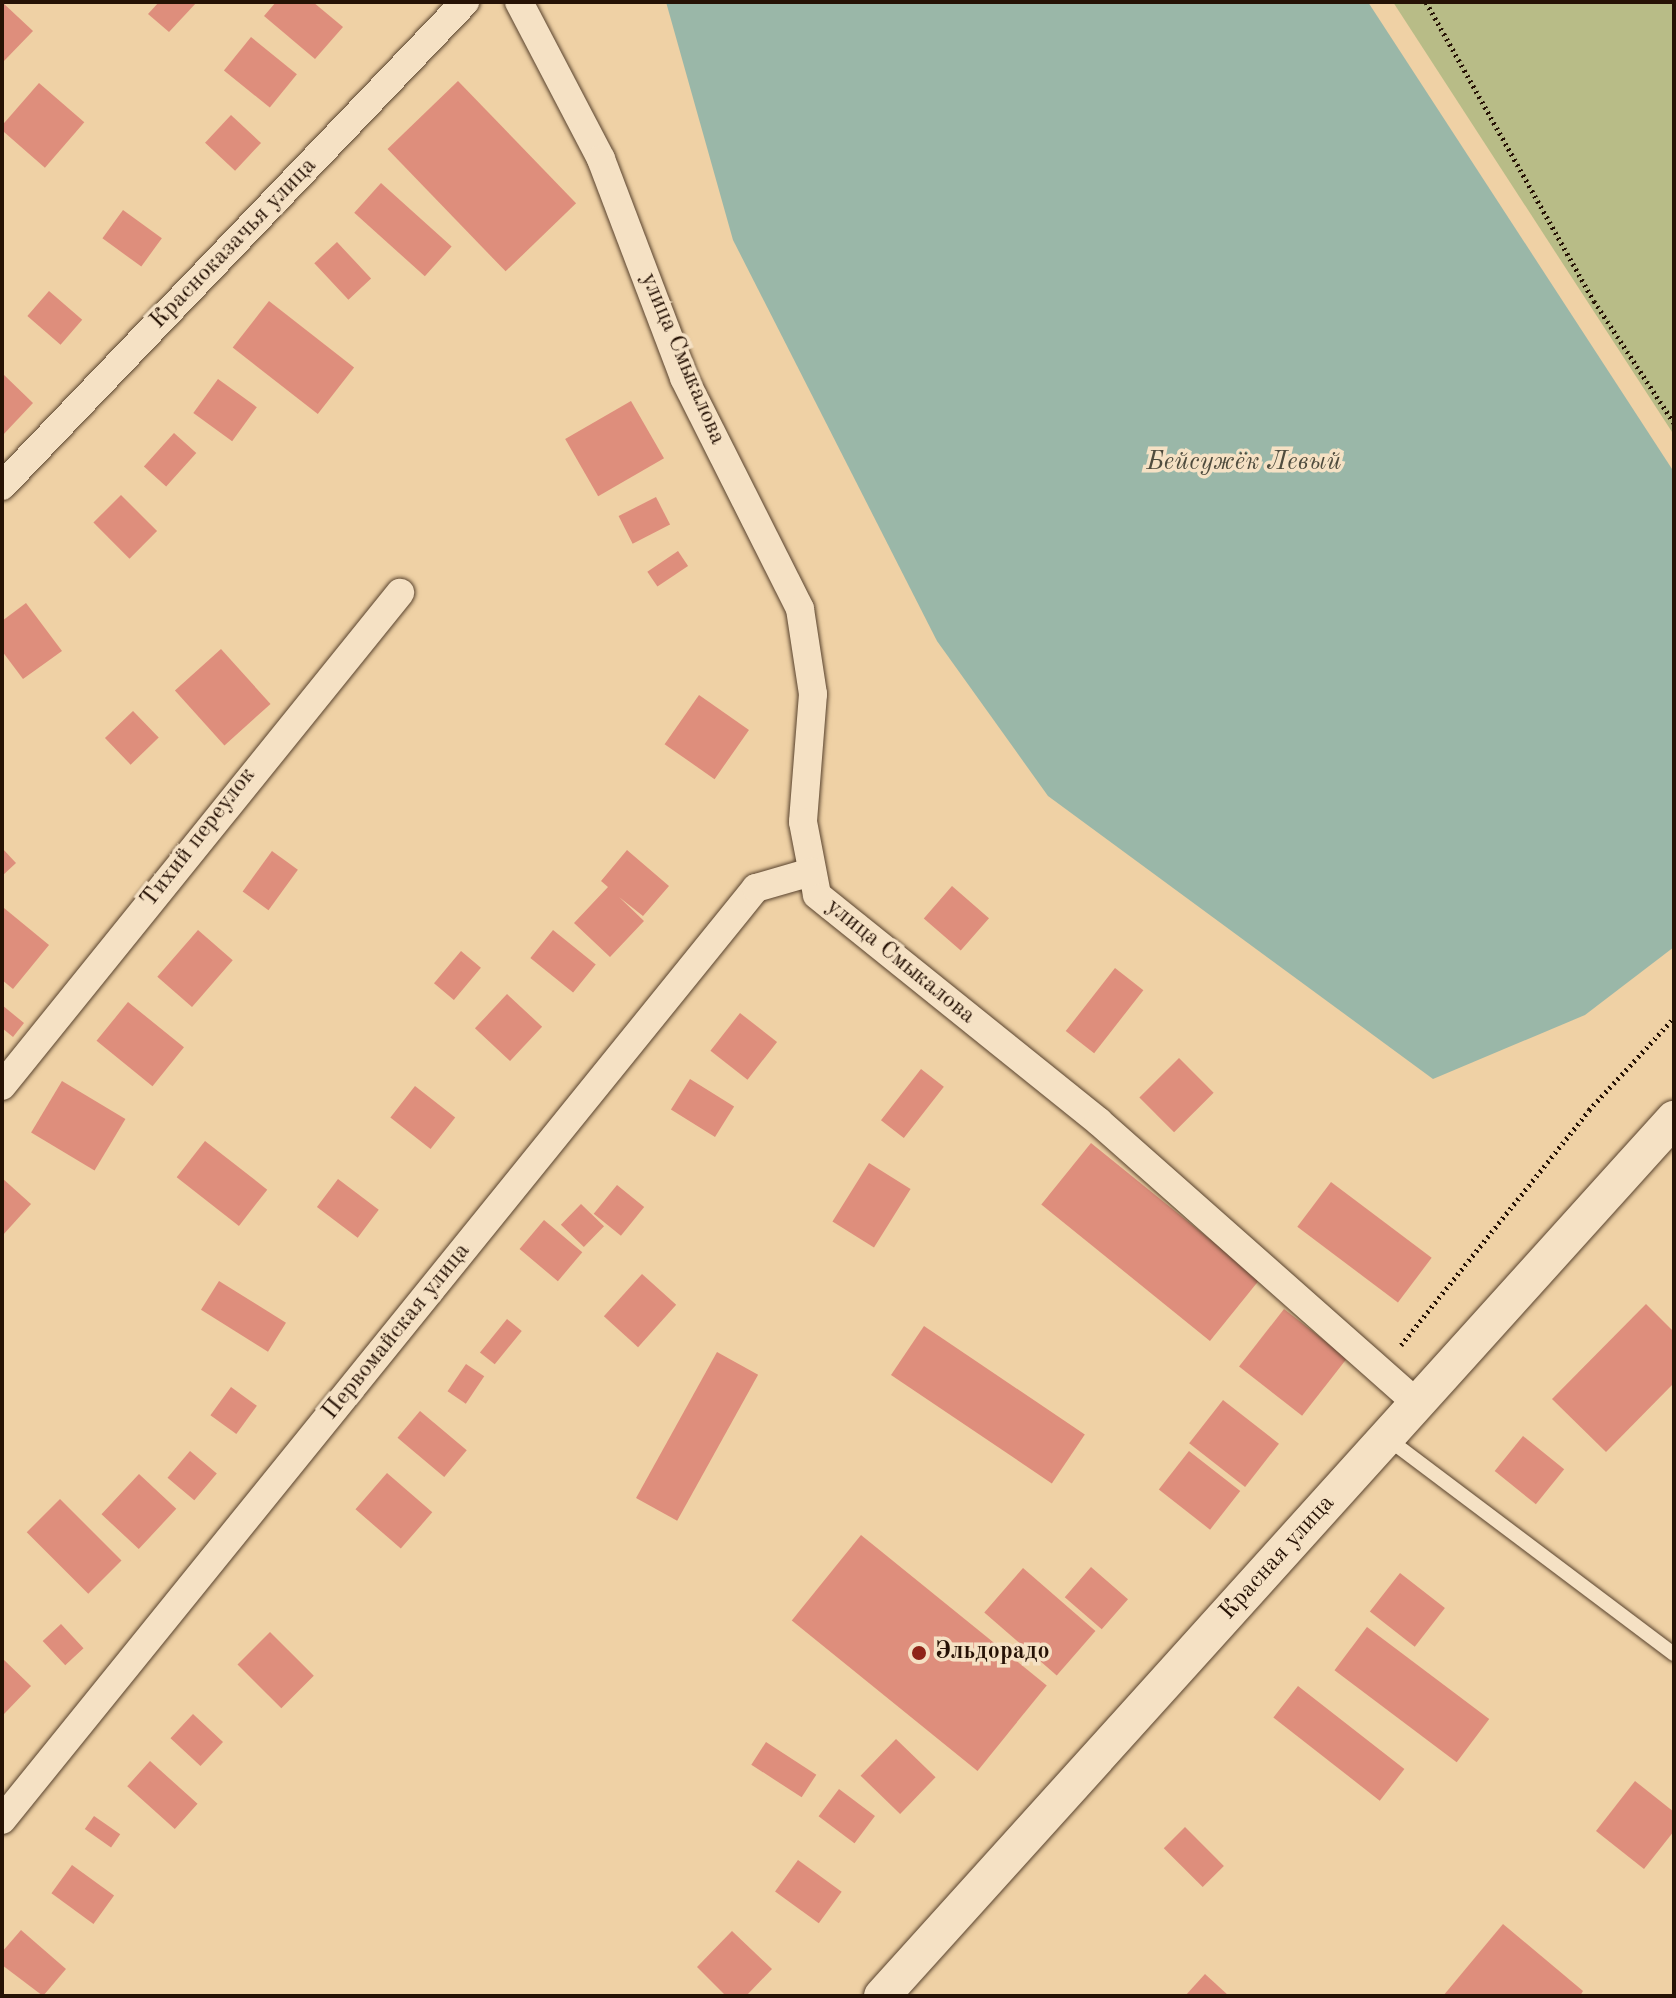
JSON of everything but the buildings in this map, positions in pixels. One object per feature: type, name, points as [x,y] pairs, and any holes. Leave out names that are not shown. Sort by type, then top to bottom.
[{"type":"street","name":"Красноказачья улица","points":[[2,486],[465,2]]},
{"type":"street","name":"улица Смыкалова","points":[[519,2],[601,159],[684,378],[800,609],[813,694],[803,822],[817,895],[1098,1121],[1418,1404]]},
{"type":"street","name":"Тихий переулок","points":[[2,1086],[400,593]]},
{"type":"street","name":"Первомайская улица","points":[[2,1820],[756,888],[811,872]]},
{"type":"street","name":"Красная улица","points":[[882,1996],[1674,1119]]},
{"type":"lane","points":[[1387,1438],[1674,1654]]},
{"type":"path","points":[[1426,2],[1594,301],[1674,423]]},
{"type":"path","points":[[1380,1371],[1589,1110],[1674,1018]]},
{"type":"green space","points":[[1393,2],[1674,2],[1674,435]]},
{"type":"water","name":"Бейсужёк Левый","points":[[666,2],[1368,2],[1674,472],[1674,947],[1585,1015],[1433,1079],[1048,796],[937,641],[733,240]]},
{"type":"place","name":"Эльдорадо","points":[[919,1653]]}]
